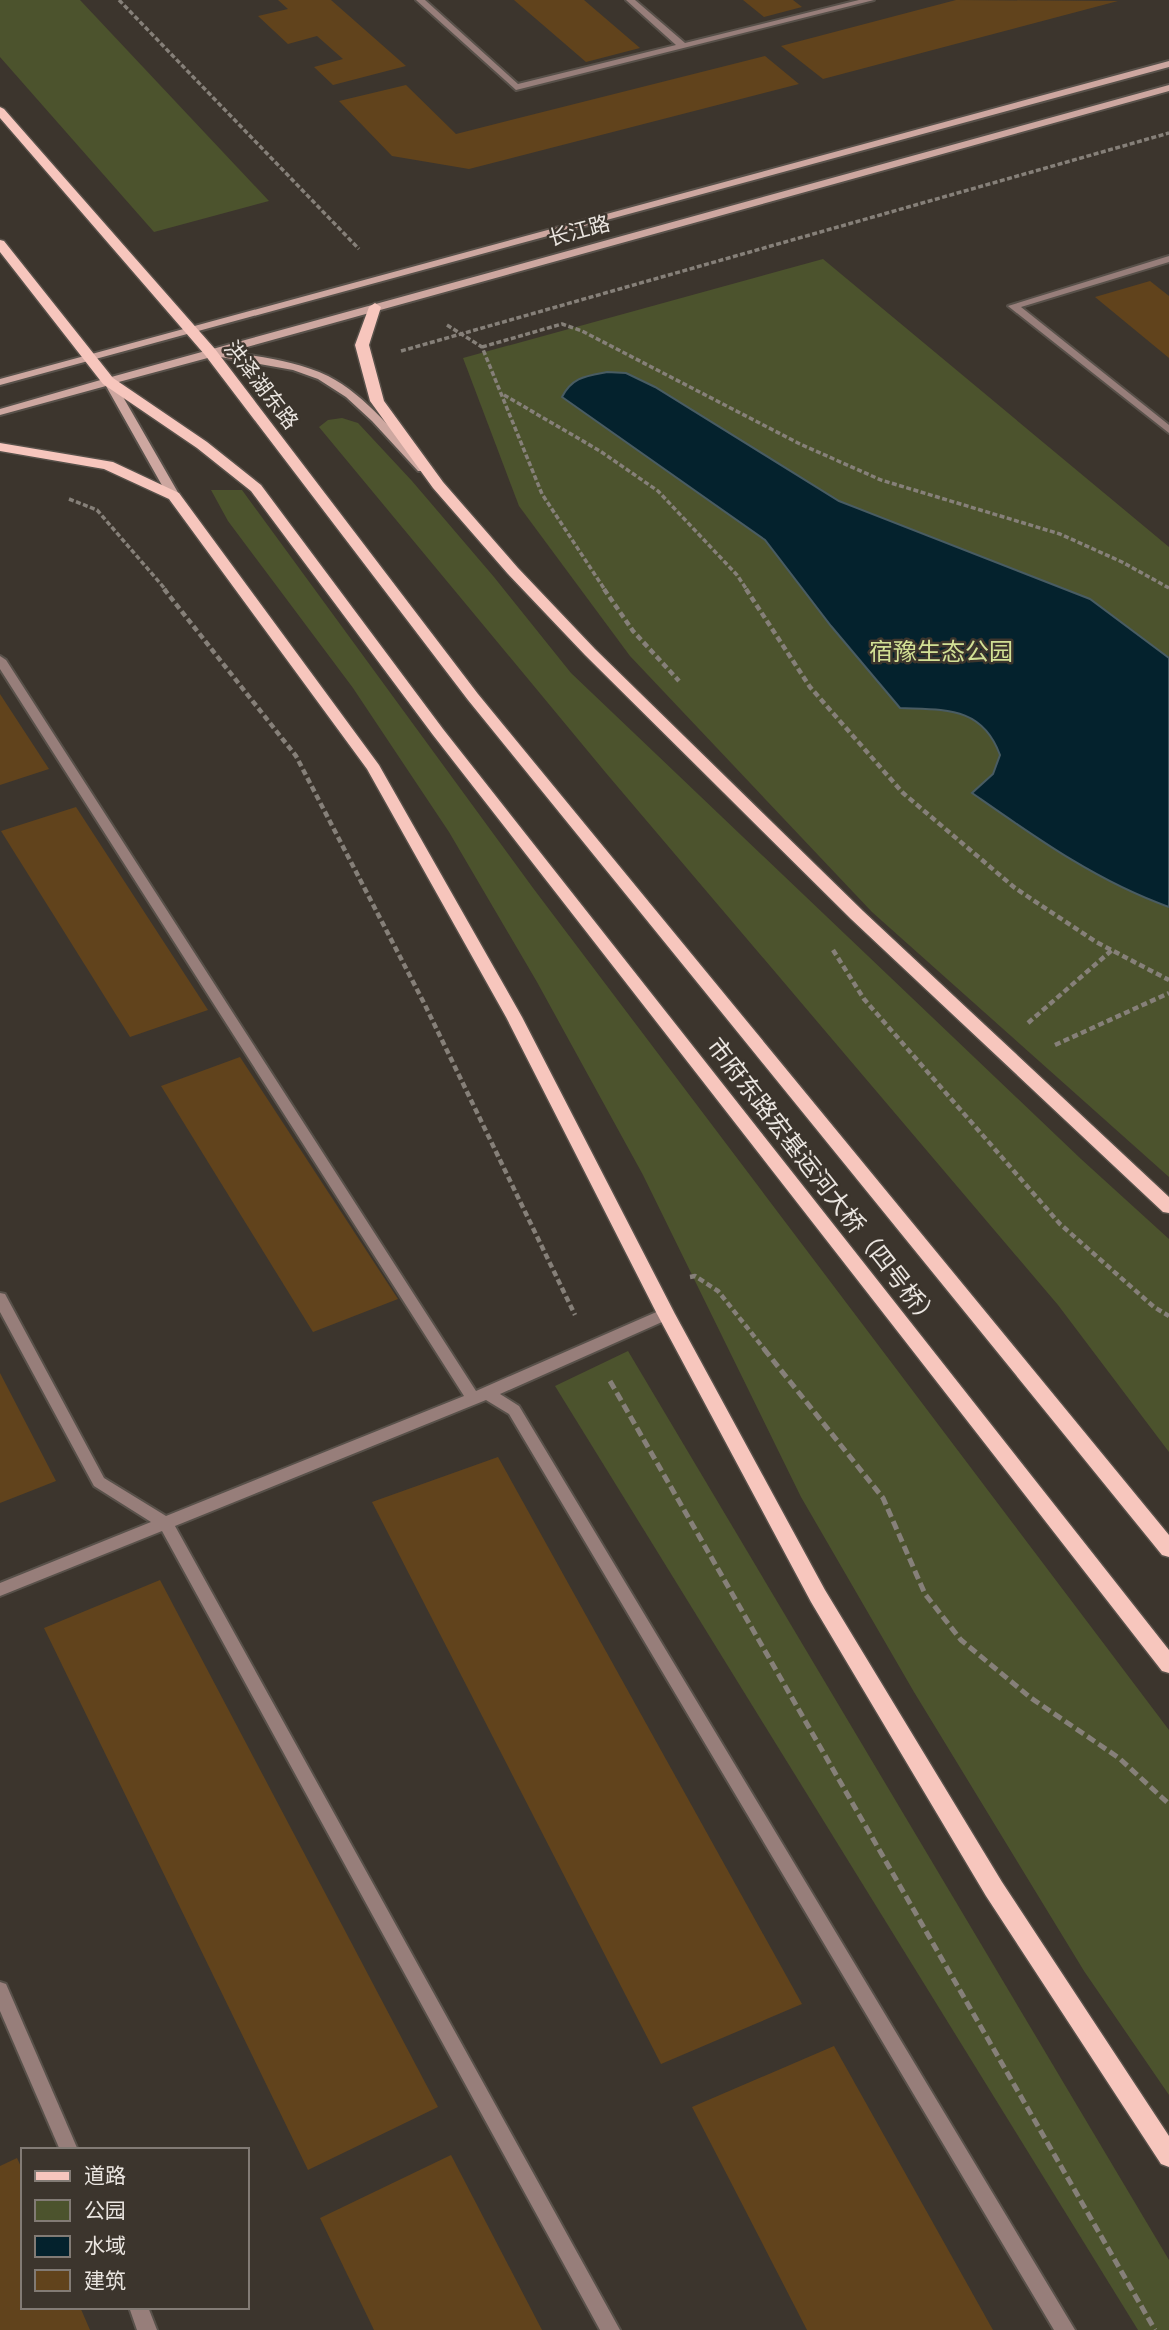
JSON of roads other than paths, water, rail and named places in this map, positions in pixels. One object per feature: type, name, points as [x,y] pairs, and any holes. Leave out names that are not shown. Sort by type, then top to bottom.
[{"type":"main road","name":"洪泽湖东路","points":[[0,111],[210,352],[473,697]]},
{"type":"main road","points":[[0,244],[108,381]]},
{"type":"main road","points":[[375,307],[362,345],[377,401],[438,485],[513,571],[590,652],[824,882],[1169,1207]]},
{"type":"main road","name":"市府东路宏基运河大桥（四号桥）","points":[[108,381],[202,445],[256,488],[438,732],[1169,1665]]},
{"type":"main road","points":[[0,447],[108,465],[174,496],[374,768],[514,1017],[666,1314],[825,1608],[994,1889],[1169,2156]]},
{"type":"main road","name":"市府东路宏基运河大桥（四号桥）","points":[[473,697],[1169,1549]]},
{"type":"street","name":"长江路","points":[[0,382],[1169,64]]},
{"type":"street","name":"长江路","points":[[0,412],[1169,88]]},
{"type":"street","points":[[210,352],[273,362],[322,377],[348,394],[438,485]]},
{"type":"street","points":[[108,381],[174,496]]},
{"type":"lane","points":[[420,0],[516,88],[870,0]]},
{"type":"lane","points":[[630,0],[683,46]]},
{"type":"lane","points":[[1169,259],[1013,306],[1169,430]]},
{"type":"lane","points":[[0,660],[480,1395],[514,1410],[1065,2330]]},
{"type":"lane","points":[[0,1298],[99,1482],[165,1523],[610,2330]]},
{"type":"lane","points":[[0,1590],[480,1395],[666,1314]]},
{"type":"lane","points":[[0,1990],[68,2148]]},
{"type":"lane","points":[[139,2309],[148,2330]]},
{"type":"water","points":[[607,372],[626,373],[655,387],[839,501],[1090,599],[1169,658],[1169,907],[1091,871],[972,793],[993,774],[1000,755],[983,727],[972,719],[947,711],[900,708],[831,626],[765,540],[562,397],[575,381]]},
{"type":"park label","name":"宿豫生态公园","points":[[941,652]]}]
